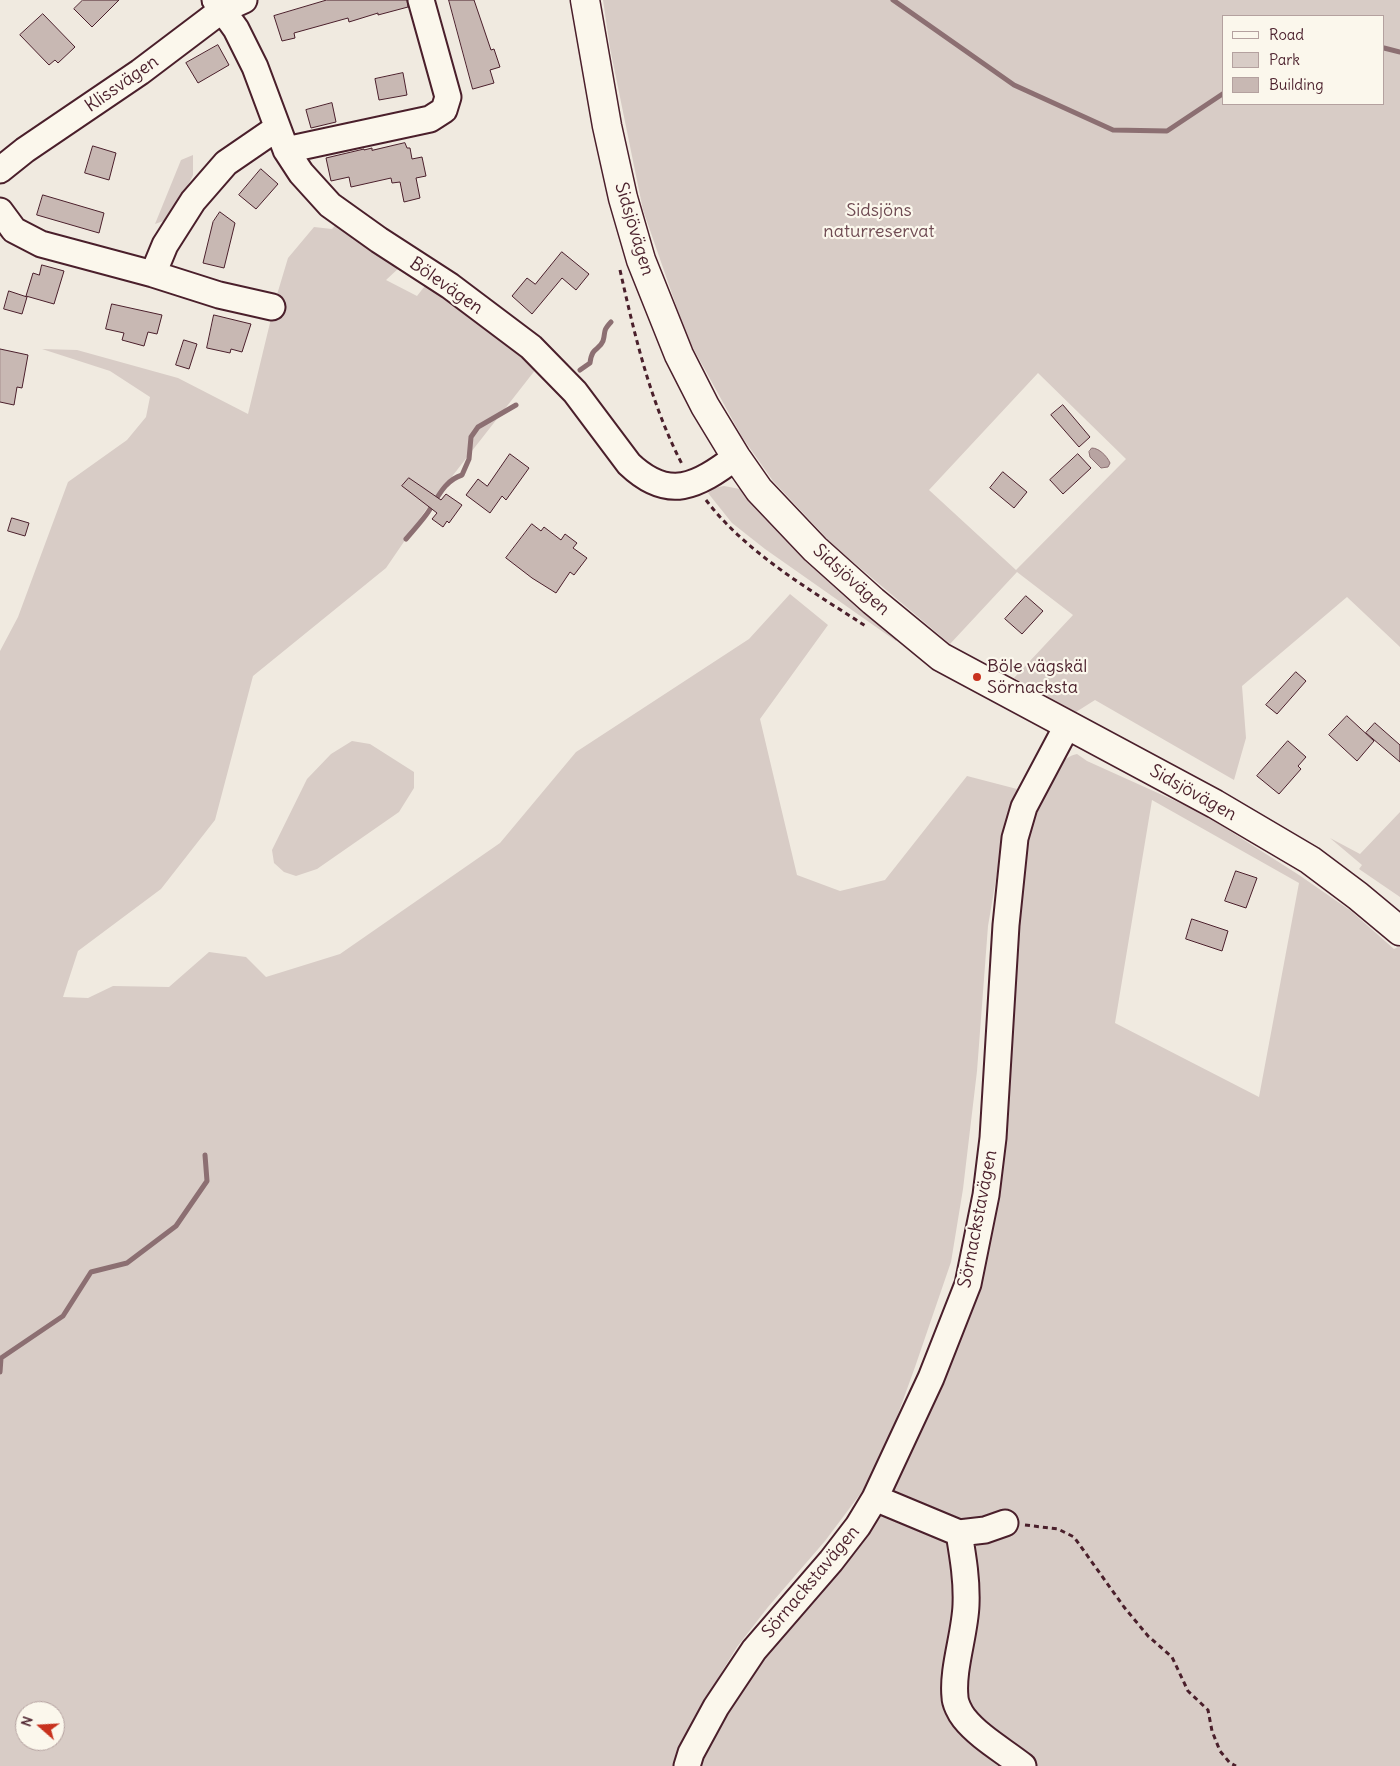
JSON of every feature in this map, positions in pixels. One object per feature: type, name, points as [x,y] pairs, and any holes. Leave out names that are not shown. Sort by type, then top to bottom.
[{"type":"main road","name":"Sidsjövägen","points":[[585,0],[607,126],[623,198],[641,260],[679,355],[705,406],[736,457],[760,490],[815,549],[873,601],[941,657],[1216,804],[1310,860],[1400,931]]},
{"type":"street","points":[[153,274],[165,245],[193,201],[226,163],[282,139],[430,119],[444,110],[448,97],[421,0]]},
{"type":"street","name":"Bölevägen","points":[[227,3],[236,30],[255,67],[282,139],[301,174],[330,205],[379,240],[450,286],[531,347],[575,392],[604,433],[629,464],[639,473],[661,484],[675,488],[693,484],[736,457]]},
{"type":"street","name":"Klissvägen","points":[[0,170],[25,150],[140,72],[227,3]]},
{"type":"street","points":[[0,211],[14,230],[41,244],[153,274],[218,295],[272,307]]},
{"type":"street","name":"Sörnackstavägen","points":[[687,1766],[691,1753],[716,1706],[754,1650],[831,1561],[858,1526],[875,1498],[931,1378],[968,1284],[986,1195],[993,1138],[1006,925],[1015,838],[1024,807],[1067,726]]},
{"type":"street","points":[[875,1498],[959,1533],[985,1530],[1005,1523]]},
{"type":"street","points":[[959,1533],[964,1559],[966,1605],[956,1675],[955,1698],[963,1716],[975,1729],[1023,1766]]},
{"type":"path","points":[[1005,1523],[1058,1529],[1074,1536],[1124,1608],[1148,1636],[1172,1657],[1188,1691],[1208,1710],[1212,1731],[1220,1751],[1230,1763],[1236,1766]]},
{"type":"green space","name":"Sidsjöns naturreservat","points":[[603,0],[1400,0],[1400,647],[1347,597],[1242,686],[1246,738],[1234,780],[1095,700],[1076,712],[1014,678],[1073,615],[1017,572],[950,644],[833,545],[773,481],[742,437],[687,337],[643,210],[610,48]],"holes":[[[1038,373],[1126,459],[1016,570],[929,490]]]},
{"type":"green space","points":[[193,155],[193,175],[172,218],[155,224],[181,160]]},
{"type":"green space","points":[[339,221],[400,267],[386,280],[417,296],[428,282],[536,369],[425,511],[386,568],[253,676],[215,820],[161,889],[78,951],[63,997],[88,998],[113,986],[169,987],[209,952],[246,957],[266,977],[340,954],[500,843],[576,752],[749,639],[790,594],[828,625],[760,719],[797,875],[840,891],[885,880],[967,776],[1017,789],[1002,844],[988,926],[977,1071],[963,1189],[951,1262],[915,1367],[889,1439],[867,1485],[825,1541],[768,1607],[737,1647],[707,1696],[675,1766],[0,1766],[0,651],[18,617],[68,482],[127,440],[146,417],[150,397],[110,371],[42,349],[77,350],[178,378],[248,414],[276,298],[288,258],[314,227],[332,229]]},
{"type":"green space","points":[[724,486],[740,489],[897,638],[896,641],[765,549],[732,523],[708,493],[714,488]]},
{"type":"green space","points":[[352,741],[370,744],[414,772],[414,788],[399,812],[317,869],[296,876],[284,872],[274,863],[272,850],[307,779],[331,754]]},
{"type":"green space","points":[[1077,754],[1087,761],[1200,812],[1299,875],[1351,911],[1394,949],[1400,946],[1400,1766],[699,1766],[722,1719],[755,1665],[896,1482],[947,1372],[980,1271],[1023,851],[1035,810],[1048,780],[1056,768],[1066,759]],"holes":[[[1152,800],[1299,883],[1259,1097],[1115,1023]]]},
{"type":"green space","points":[[1400,812],[1400,897],[1359,869],[1362,865],[1330,838],[1360,854]]},
{"type":"shaded area","points":[[1092,448],[1105,455],[1110,463],[1108,467],[1101,468],[1090,457],[1089,452]]},
{"type":"building","points":[[83,0],[119,0],[92,27],[74,9]]},
{"type":"building","points":[[327,0],[407,0],[408,7],[378,15],[378,13],[349,22],[348,18],[294,33],[295,38],[282,41],[274,16]]},
{"type":"building","points":[[449,0],[474,0],[491,50],[494,49],[500,67],[490,70],[494,83],[473,89]]},
{"type":"building","points":[[43,14],[75,47],[58,63],[55,60],[49,65],[20,35]]},
{"type":"building","points":[[218,45],[229,65],[198,83],[186,63]]},
{"type":"building","points":[[403,73],[407,95],[379,100],[375,79]]},
{"type":"building","points":[[332,103],[336,122],[311,128],[306,110]]},
{"type":"building","points":[[405,143],[407,148],[410,148],[412,159],[422,157],[426,176],[416,178],[420,198],[404,202],[400,182],[392,183],[391,178],[351,187],[349,177],[331,181],[326,158],[364,149],[372,148],[372,150]]},
{"type":"building","points":[[93,146],[116,153],[109,180],[85,173]]},
{"type":"building","points":[[261,169],[278,184],[256,209],[239,195]]},
{"type":"building","points":[[43,195],[104,213],[99,233],[37,215]]},
{"type":"building","points":[[220,212],[235,223],[224,268],[203,263],[213,222]]},
{"type":"building","points":[[562,252],[589,274],[576,290],[562,278],[532,314],[512,296],[527,278],[535,284]]},
{"type":"building","points":[[42,265],[64,271],[54,304],[26,296],[33,273],[39,275]]},
{"type":"building","points":[[9,291],[27,297],[22,314],[4,309]]},
{"type":"building","points":[[112,304],[162,315],[157,334],[148,332],[144,346],[122,340],[124,333],[106,329]]},
{"type":"building","points":[[214,315],[251,324],[242,352],[231,349],[230,353],[207,348]]},
{"type":"building","points":[[184,340],[197,344],[189,369],[176,365]]},
{"type":"building","points":[[0,349],[28,355],[22,388],[17,387],[14,405],[0,402]]},
{"type":"building","points":[[1063,405],[1090,437],[1079,447],[1051,415]]},
{"type":"building","points":[[510,454],[529,468],[506,500],[502,496],[490,513],[466,495],[478,479],[487,486]]},
{"type":"building","points":[[1078,454],[1091,468],[1063,494],[1050,480]]},
{"type":"building","points":[[1003,472],[1027,492],[1014,508],[990,488]]},
{"type":"building","points":[[409,478],[441,500],[446,494],[462,505],[449,523],[447,521],[443,527],[432,519],[437,513],[402,486]]},
{"type":"building","points":[[12,518],[29,523],[25,536],[8,531]]},
{"type":"building","points":[[532,524],[541,531],[544,527],[561,540],[565,534],[577,543],[573,548],[587,558],[574,575],[570,572],[556,593],[506,558]]},
{"type":"building","points":[[1026,596],[1043,611],[1022,634],[1005,619]]},
{"type":"building","points":[[1296,672],[1306,681],[1277,714],[1266,705]]},
{"type":"building","points":[[1347,716],[1374,741],[1357,761],[1329,735]]},
{"type":"building","points":[[1375,723],[1400,745],[1400,762],[1366,733]]},
{"type":"building","points":[[1288,741],[1306,757],[1298,766],[1301,769],[1279,794],[1257,776]]},
{"type":"building","points":[[1236,871],[1257,878],[1246,908],[1225,901]]},
{"type":"building","points":[[1192,919],[1228,931],[1222,951],[1186,939]]},
{"type":"waterway","points":[[893,0],[1014,85],[1113,130],[1167,131],[1222,94]]},
{"type":"waterway","points":[[1385,48],[1400,52]]},
{"type":"waterway","points":[[580,370],[590,363],[592,354],[603,341],[605,330],[611,322]]},
{"type":"waterway","points":[[406,539],[426,515],[445,486],[462,475],[469,459],[471,437],[478,427],[516,405]]},
{"type":"waterway","points":[[0,1372],[1,1358],[63,1316],[91,1272],[127,1263],[176,1226],[207,1181],[205,1155]]},
{"type":"place","name":"Böle vägskäl Sörnacksta","points":[[977,677]]}]
